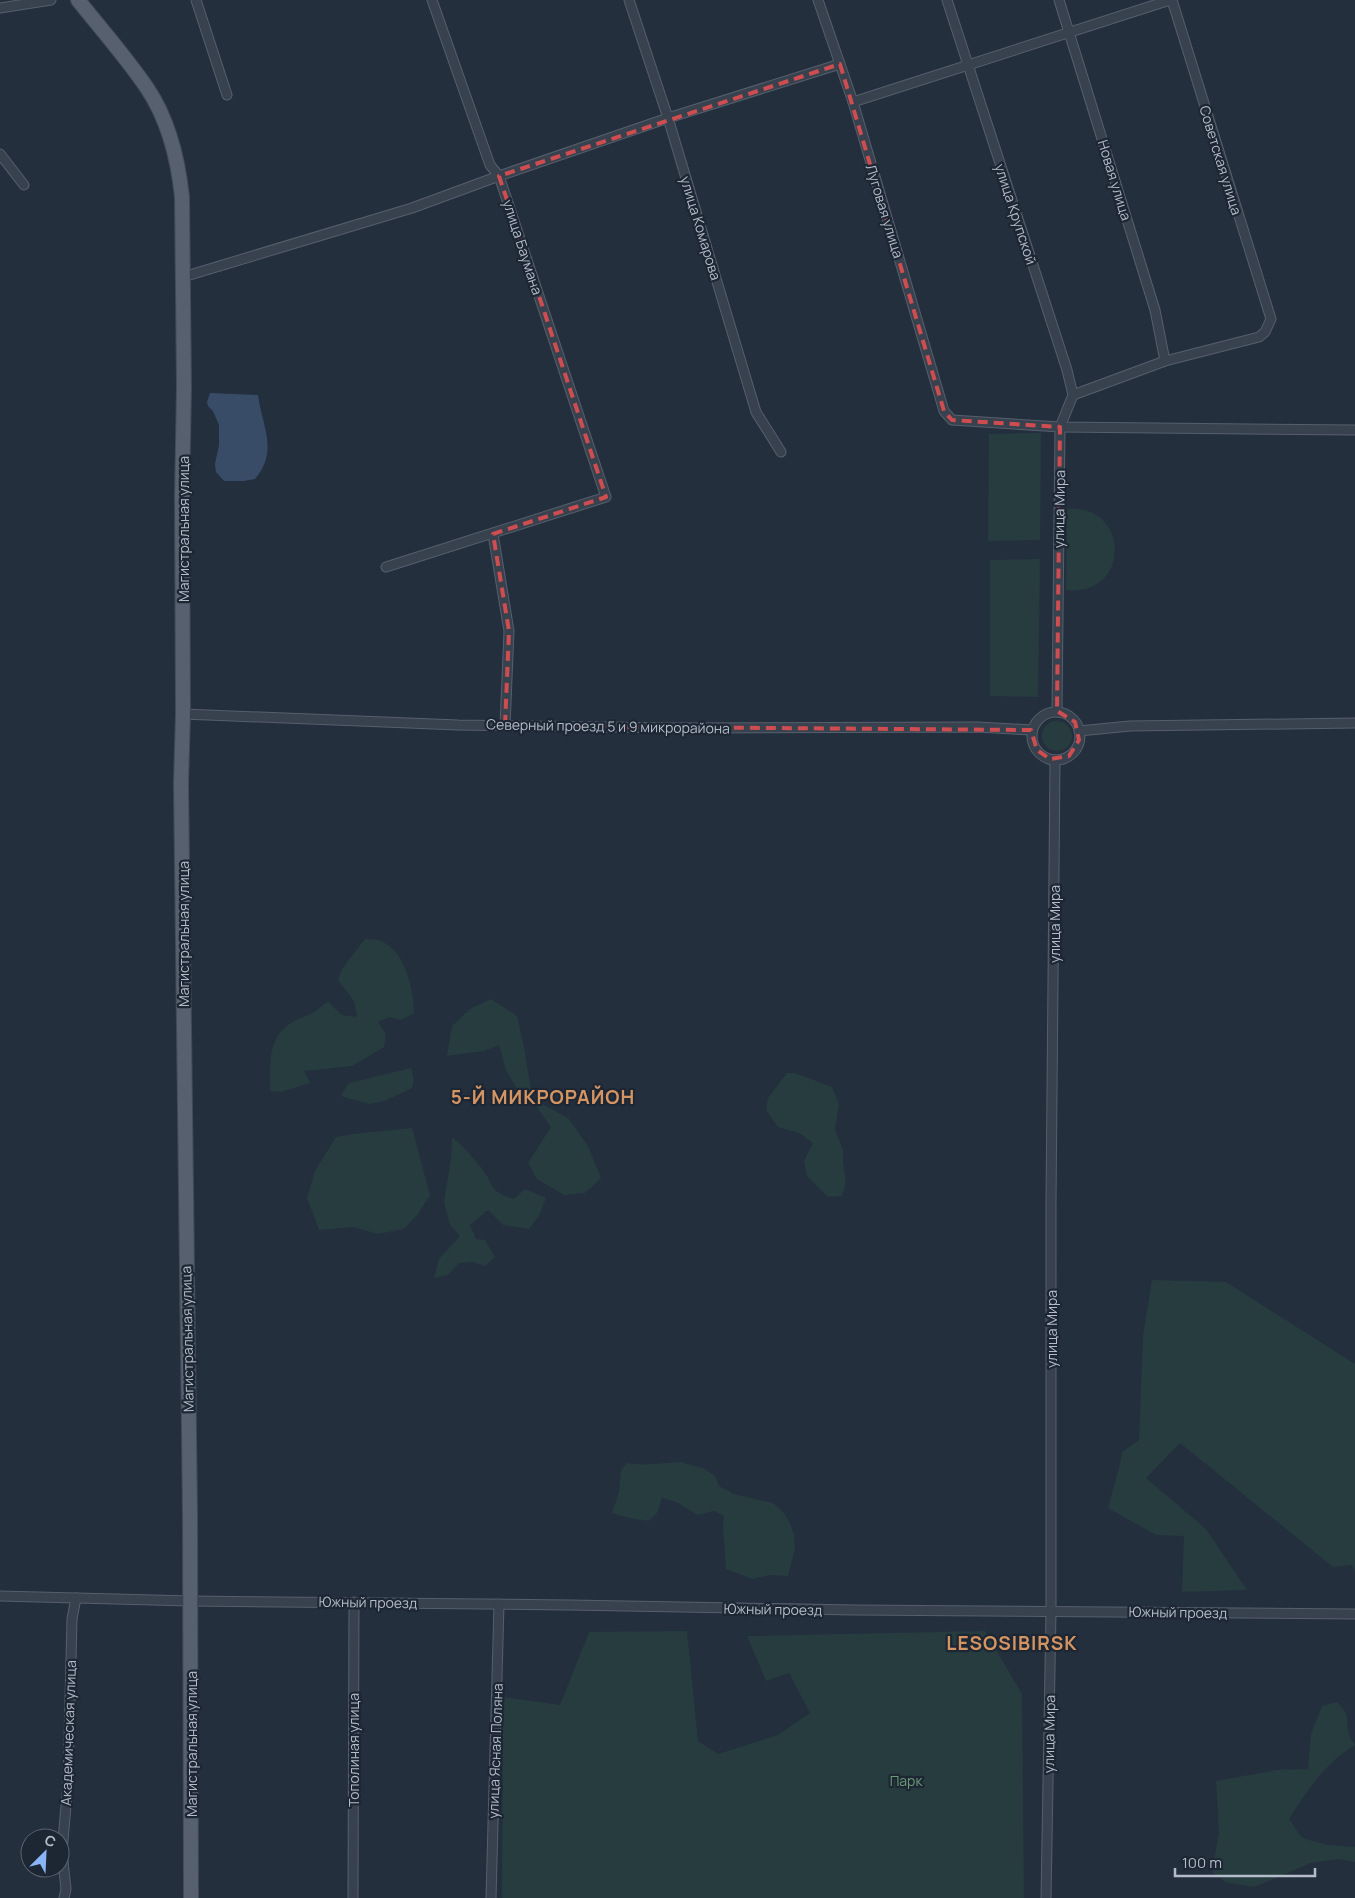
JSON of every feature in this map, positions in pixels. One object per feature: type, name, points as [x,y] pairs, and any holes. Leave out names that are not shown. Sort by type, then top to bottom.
[{"type":"main road","name":"Магистральная улица","points":[[78,0],[147,89],[161,114],[173,146],[182,197],[184,387],[181,783],[191,1601],[191,1898]]},
{"type":"street","points":[[0,8],[51,0]]},
{"type":"street","points":[[196,0],[227,95]]},
{"type":"street","name":"улица Баумана","points":[[432,0],[490,165],[499,176],[606,497],[493,534]]},
{"type":"street","name":"улица Комарова","points":[[629,0],[668,118],[756,412],[781,452]]},
{"type":"street","name":"Луговая улица","points":[[818,0],[852,102],[944,411],[952,420],[1060,427]]},
{"type":"street","name":"улица Крупской","points":[[948,0],[967,65],[1067,370],[1073,395]]},
{"type":"street","name":"Новая улица","points":[[1060,0],[1155,310],[1165,361]]},
{"type":"street","points":[[852,102],[1171,0]]},
{"type":"street","name":"Советская улица","points":[[1165,361],[1259,337],[1265,332],[1271,319],[1171,0]]},
{"type":"street","points":[[183,277],[412,208],[668,118],[840,64]]},
{"type":"street","points":[[0,154],[24,185]]},
{"type":"street","points":[[1165,361],[1073,395],[1060,427],[1355,430]]},
{"type":"street","name":"улица Мира","points":[[1057,712],[1060,427]]},
{"type":"street","points":[[386,567],[493,534],[509,631],[505,726]]},
{"type":"street","points":[[1057,712],[1072,718],[1079,731],[1078,745],[1073,753],[1065,758],[1055,760],[1045,757],[1037,750],[1032,741],[1032,730],[1042,716],[1057,712]]},
{"type":"street","name":"Северный проезд 5 и 9 микрорайона","points":[[183,714],[505,726],[678,728],[977,727],[1032,730]]},
{"type":"street","points":[[1079,731],[1130,726],[1355,723]]},
{"type":"street","name":"улица Мира","points":[[1046,1898],[1051,1611],[1051,1204],[1055,760]]},
{"type":"street","name":"Южный проезд","points":[[0,1596],[191,1601],[864,1610],[1355,1614]]},
{"type":"street","name":"Академическая улица","points":[[64,1898],[66,1889],[62,1852],[68,1782],[72,1619],[76,1598]]},
{"type":"street","name":"Тополиная улица","points":[[353,1898],[354,1602]]},
{"type":"street","name":"улица Ясная Поляна","points":[[491,1898],[499,1604]]},
{"type":"highlighted area","points":[[840,64],[944,411],[952,420],[1060,427],[1057,711],[1075,722],[1079,740],[1069,756],[1050,759],[1037,750],[1031,730],[505,726],[509,631],[493,534],[606,497],[499,176]]},
{"type":"green space","points":[[1041,433],[1040,540],[988,541],[989,434]]},
{"type":"green space","points":[[1067,509],[1088,511],[1103,521],[1112,534],[1115,550],[1112,566],[1103,580],[1087,588],[1066,590]]},
{"type":"green space","points":[[1040,559],[1038,697],[990,696],[990,560]]},
{"type":"green space","points":[[1057,721],[1063,722],[1071,730],[1071,742],[1063,750],[1057,751],[1051,750],[1043,742],[1042,736],[1043,730],[1051,722]]},
{"type":"green space","points":[[365,939],[381,941],[397,953],[410,982],[414,1013],[401,1020],[389,1017],[378,1022],[386,1034],[384,1047],[352,1066],[304,1071],[310,1083],[281,1092],[270,1091],[270,1063],[277,1037],[283,1029],[294,1021],[316,1011],[328,1002],[342,1015],[357,1017],[354,1001],[338,980],[342,969]]},
{"type":"green space","points":[[491,999],[517,1016],[532,1098],[569,1119],[588,1146],[601,1178],[585,1193],[564,1195],[537,1179],[528,1163],[551,1127],[536,1106],[516,1087],[506,1070],[499,1045],[484,1051],[447,1056],[452,1026],[470,1009]]},
{"type":"green space","points":[[411,1068],[414,1080],[412,1088],[385,1101],[369,1104],[341,1096],[349,1083]]},
{"type":"green space","points":[[787,1073],[795,1073],[832,1087],[839,1104],[835,1129],[843,1150],[846,1182],[842,1196],[828,1197],[807,1176],[804,1161],[813,1143],[799,1133],[778,1127],[766,1110],[768,1098]]},
{"type":"green space","points":[[412,1128],[430,1195],[418,1214],[404,1229],[377,1234],[354,1227],[319,1230],[307,1198],[315,1171],[336,1137]]},
{"type":"green space","points":[[452,1137],[475,1160],[493,1188],[500,1194],[514,1199],[525,1189],[546,1198],[540,1214],[529,1229],[503,1225],[488,1210],[470,1225],[476,1239],[485,1240],[495,1257],[485,1266],[473,1262],[459,1263],[448,1275],[434,1278],[439,1259],[460,1236],[450,1225],[444,1202],[451,1159]]},
{"type":"green space","points":[[1152,1280],[1226,1282],[1355,1364],[1355,1572],[1352,1565],[1333,1567],[1180,1443],[1146,1478],[1206,1529],[1247,1590],[1182,1592],[1184,1536],[1156,1535],[1108,1508],[1122,1452],[1139,1440],[1143,1336]]},
{"type":"green space","points":[[680,1462],[703,1468],[715,1476],[719,1486],[734,1494],[773,1503],[783,1512],[794,1534],[795,1548],[788,1576],[769,1575],[752,1579],[726,1569],[724,1516],[714,1511],[698,1515],[676,1502],[662,1498],[657,1513],[649,1521],[612,1513],[619,1492],[621,1470],[627,1463]]},
{"type":"green space","name":"Парк","points":[[687,1631],[698,1741],[718,1754],[778,1735],[810,1713],[789,1673],[766,1681],[747,1636],[985,1631],[1022,1694],[1024,1898],[502,1898],[503,1697],[560,1705],[589,1632]]},
{"type":"green space","points":[[1337,1702],[1347,1715],[1349,1734],[1355,1745],[1326,1769],[1310,1788],[1289,1819],[1302,1838],[1328,1845],[1355,1847],[1355,1862],[1338,1859],[1311,1863],[1254,1887],[1225,1882],[1212,1872],[1219,1832],[1216,1781],[1277,1770],[1308,1769],[1311,1734],[1322,1706]]},
{"type":"water","points":[[210,393],[258,395],[268,448],[262,469],[255,479],[224,481],[216,472],[215,464],[219,445],[219,425],[213,411],[208,406],[207,402]]},
{"type":"district","name":"5-Й МИКРОРАЙОН","points":[[543,1097]]},
{"type":"district","name":"LESOSIBIRSK","points":[[1012,1643]]}]
